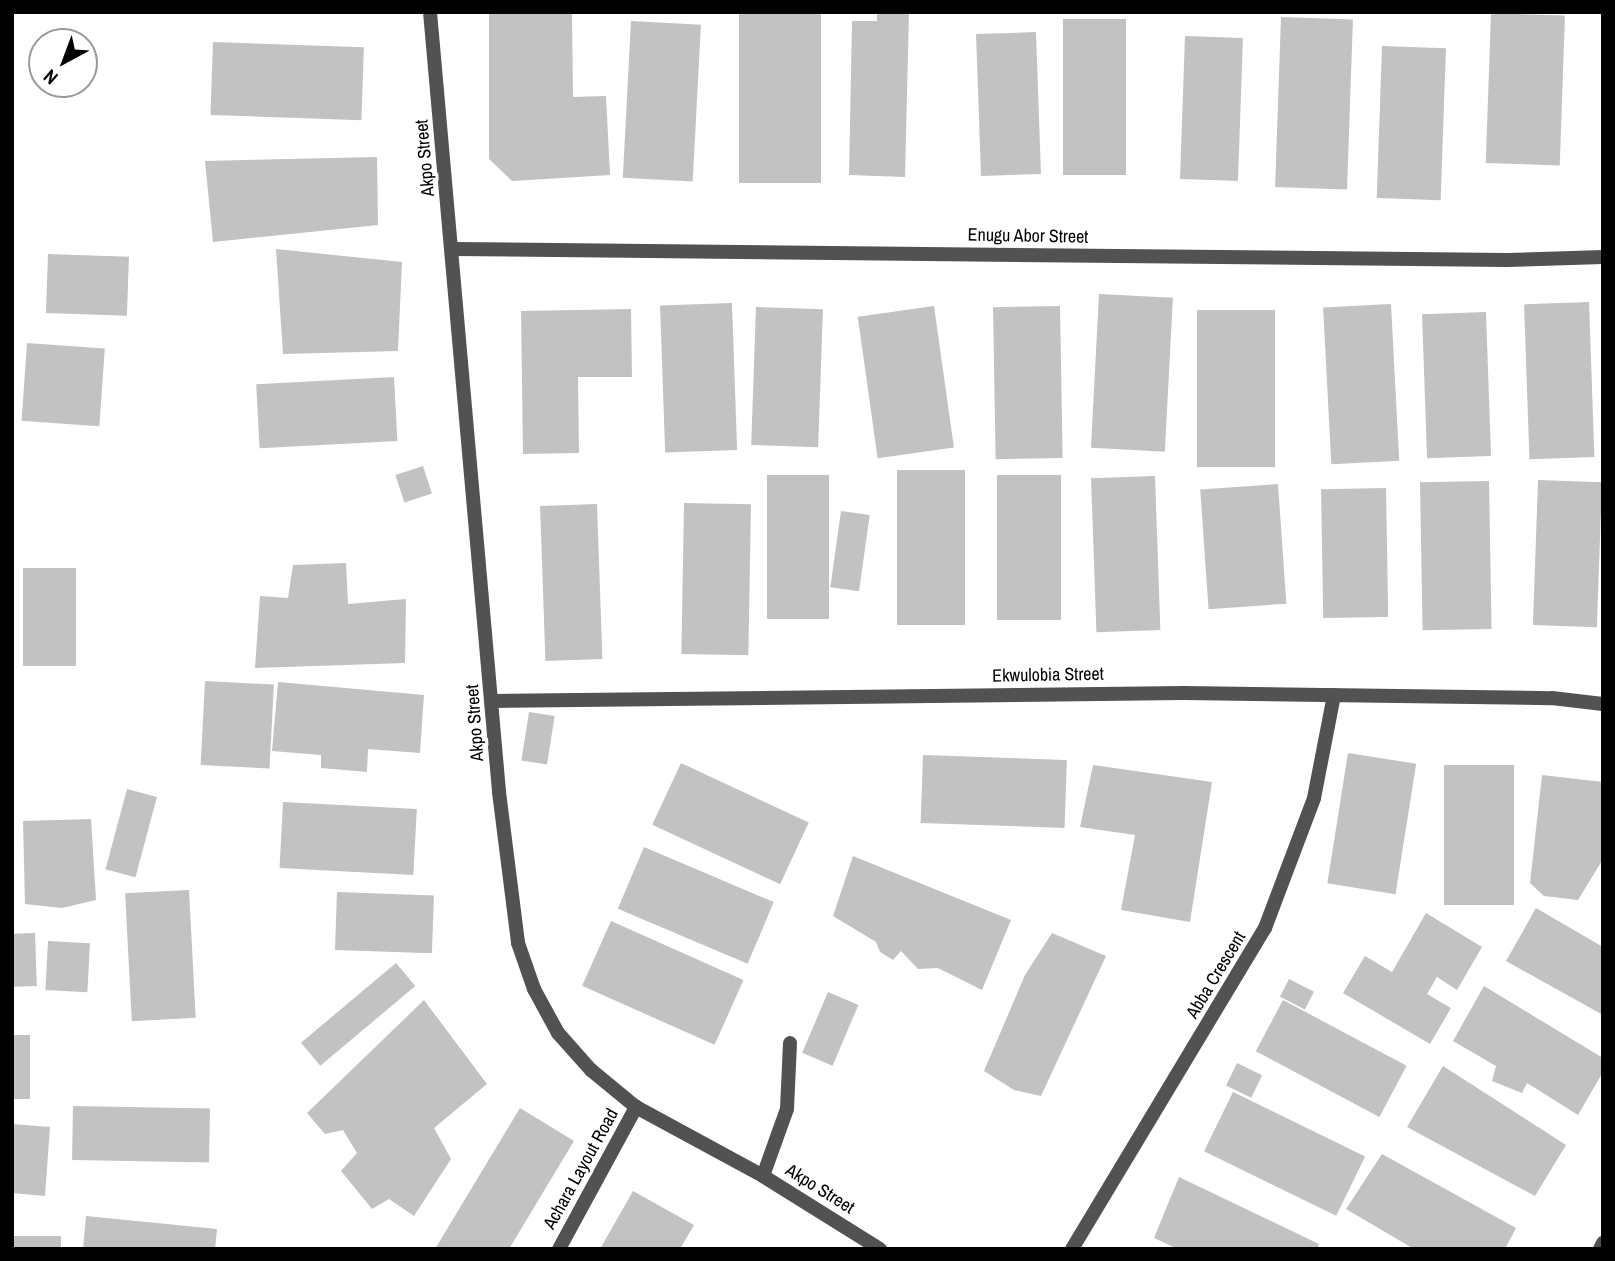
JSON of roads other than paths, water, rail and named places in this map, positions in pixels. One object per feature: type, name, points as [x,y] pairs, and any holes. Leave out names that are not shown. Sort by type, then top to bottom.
[{"type":"street","name":"Akpo Street","points":[[430,12],[511,903],[518,943],[534,989],[558,1033],[591,1070],[636,1107],[763,1176],[880,1249]]},
{"type":"street","name":"Enugu Abor Street","points":[[453,249],[1507,260],[1603,257]]},
{"type":"street","name":"Ekwulobia Street","points":[[493,701],[1184,693],[1552,698],[1603,704]]},
{"type":"street","name":"Abba Crescent","points":[[1072,1249],[1265,928],[1314,798],[1334,695]]},
{"type":"street","points":[[763,1176],[787,1109],[790,1043]]},
{"type":"street","name":"Achara Layout Road","points":[[559,1249],[636,1107]]},
{"type":"street","points":[[1600,1249],[1603,1243]]}]
